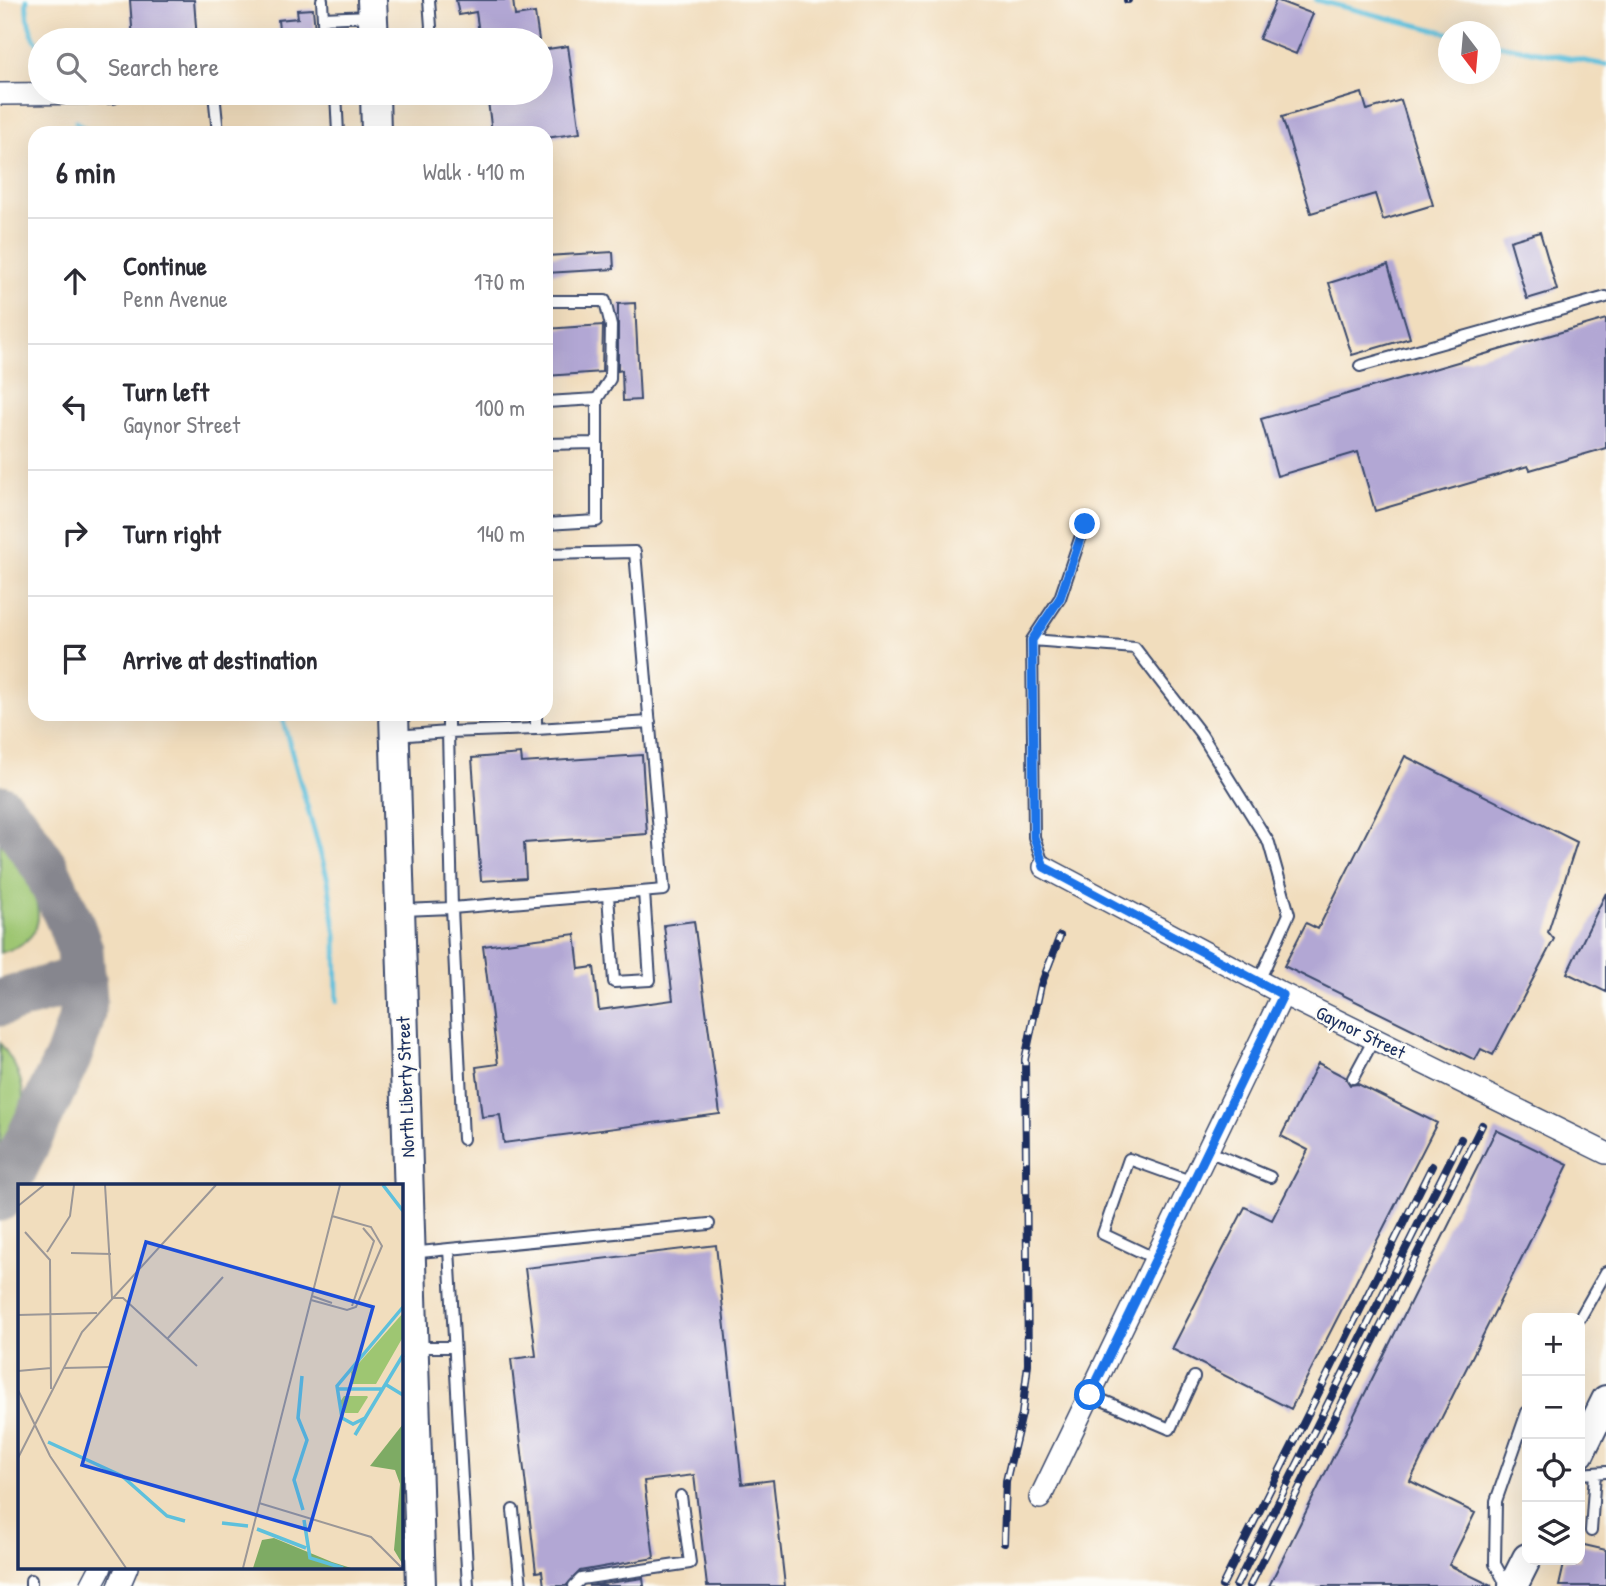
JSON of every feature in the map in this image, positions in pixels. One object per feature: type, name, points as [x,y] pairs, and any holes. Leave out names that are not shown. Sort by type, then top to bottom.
[{"type":"main road","points":[[375,105],[376,126]]},
{"type":"main road","name":"North Liberty Street","points":[[394,725],[414,1347],[410,1527],[421,1586]]},
{"type":"main road","points":[[1593,1466],[1606,1401]]},
{"type":"main road","points":[[1513,1586],[1524,1565]]},
{"type":"street","points":[[0,94],[28,94]]},
{"type":"street","name":"Gaynor Street","points":[[1044,867],[1283,995],[1606,1153]]},
{"type":"street","points":[[1040,1498],[1283,995]]},
{"type":"street","points":[[91,1586],[100,1568]]},
{"type":"street","points":[[119,1586],[127,1568]]},
{"type":"lane","points":[[322,0],[323,28]]},
{"type":"lane","points":[[429,0],[431,28]]},
{"type":"lane","points":[[323,18],[373,19]]},
{"type":"lane","points":[[215,105],[217,126]]},
{"type":"lane","points":[[337,105],[338,126]]},
{"type":"lane","points":[[1360,366],[1606,297]]},
{"type":"lane","points":[[553,301],[605,301],[611,326],[610,379],[597,399],[597,521],[553,524]]},
{"type":"lane","points":[[553,402],[597,399]]},
{"type":"lane","points":[[553,444],[596,443]]},
{"type":"lane","points":[[1044,867],[1034,837],[1032,640],[1060,598],[1085,524]]},
{"type":"lane","points":[[400,911],[664,890],[635,552],[553,554]]},
{"type":"lane","points":[[1032,640],[1135,648],[1201,734],[1269,843],[1289,914],[1259,981]]},
{"type":"lane","points":[[447,721],[452,908],[463,1139]]},
{"type":"lane","points":[[536,721],[536,729]]},
{"type":"lane","points":[[394,725],[448,732],[650,722]]},
{"type":"lane","points":[[607,895],[614,982],[650,980],[644,892]]},
{"type":"lane","points":[[1353,1078],[1374,1039]]},
{"type":"lane","points":[[1208,1151],[1270,1177]]},
{"type":"lane","points":[[1156,1259],[1103,1234],[1129,1159],[1193,1182]]},
{"type":"lane","points":[[411,1254],[709,1224]]},
{"type":"lane","points":[[449,1249],[468,1586]]},
{"type":"lane","points":[[1583,1313],[1606,1272]]},
{"type":"lane","points":[[414,1347],[454,1347]]},
{"type":"lane","points":[[1090,1395],[1170,1429],[1194,1377]]},
{"type":"lane","points":[[1507,1586],[1495,1564],[1496,1501],[1522,1426]]},
{"type":"lane","points":[[1591,1531],[1593,1466]]},
{"type":"lane","points":[[574,1586],[581,1578],[690,1563],[681,1496]]},
{"type":"lane","points":[[513,1510],[520,1586]]},
{"type":"green space","points":[[0,843],[11,852],[31,886],[38,922],[27,940],[0,953]]},
{"type":"green space","points":[[0,1043],[19,1075],[22,1102],[15,1129],[0,1162]]},
{"type":"building","points":[[130,0],[194,0],[196,28],[132,28]]},
{"type":"building","points":[[456,0],[513,0],[515,16],[535,13],[537,28],[478,28],[476,12],[459,15]]},
{"type":"building","points":[[1276,0],[1313,14],[1296,54],[1259,39]]},
{"type":"building","points":[[313,9],[315,28],[279,28],[278,20],[298,18],[297,10]]},
{"type":"building","points":[[568,46],[580,133],[553,137],[553,126],[491,126],[488,105],[553,105],[553,48]]},
{"type":"building","points":[[1362,93],[1367,110],[1401,100],[1433,205],[1383,220],[1375,194],[1311,213],[1282,117]]},
{"type":"building","points":[[1540,232],[1557,290],[1527,299],[1510,241]]},
{"type":"building","points":[[613,252],[614,269],[553,273],[553,256]]},
{"type":"building","points":[[1388,265],[1410,338],[1352,355],[1329,283]]},
{"type":"building","points":[[635,303],[640,400],[623,401],[622,370],[618,371],[618,304]]},
{"type":"building","points":[[1606,319],[1606,448],[1530,470],[1528,466],[1375,511],[1358,452],[1277,476],[1261,419]]},
{"type":"building","points":[[603,325],[602,372],[553,376],[553,329]]},
{"type":"building","points":[[521,754],[522,763],[642,755],[647,834],[524,843],[526,878],[481,881],[472,758]]},
{"type":"building","points":[[1405,756],[1577,842],[1548,932],[1554,939],[1493,1055],[1481,1049],[1475,1060],[1284,966],[1306,923],[1318,929]]},
{"type":"building","points":[[1606,893],[1606,992],[1567,973]]},
{"type":"building","points":[[694,921],[720,1114],[504,1143],[500,1115],[482,1117],[476,1067],[498,1064],[483,946],[575,934],[579,969],[594,967],[599,1010],[673,1000],[664,925]]},
{"type":"building","points":[[1318,1063],[1345,1077],[1350,1085],[1358,1084],[1437,1123],[1291,1409],[1172,1349],[1245,1207],[1272,1220],[1308,1150],[1281,1136]]},
{"type":"building","points":[[1496,1130],[1568,1165],[1410,1481],[1475,1513],[1449,1565],[1492,1586],[1269,1586]]},
{"type":"building","points":[[716,1245],[742,1484],[773,1480],[785,1586],[707,1586],[694,1475],[644,1481],[654,1558],[580,1571],[566,1586],[544,1586],[542,1571],[536,1572],[511,1359],[536,1356],[525,1268]]},
{"type":"building","points":[[1585,1545],[1606,1550],[1606,1586],[1559,1586],[1564,1565],[1585,1565]]},
{"type":"building","points":[[643,1578],[644,1586],[588,1586]]},
{"type":"waterway","points":[[27,0],[30,28]]},
{"type":"waterway","points":[[1316,0],[1438,30]]},
{"type":"waterway","points":[[1501,45],[1606,65]]},
{"type":"waterway","points":[[76,122],[82,126]]},
{"type":"waterway","points":[[283,721],[328,880],[336,936],[337,1001]]},
{"type":"taxiway","points":[[0,808],[17,826],[46,869],[70,922],[80,950],[84,1000],[80,1024],[68,1058],[0,1198]]},
{"type":"taxiway","points":[[0,1003],[83,978]]},
{"type":"railway","points":[[1004,1543],[1006,1481],[1022,1414],[1028,1364],[1025,1059],[1041,985],[1060,936]]},
{"type":"railway","points":[[1250,1586],[1482,1125]]},
{"type":"railway","points":[[1236,1586],[1461,1139]]},
{"type":"railway","points":[[1222,1586],[1432,1166]]},
{"type":"route","points":[[1085,524],[1060,598],[1032,640],[1034,837],[1044,867],[1283,995],[1090,1395]]}]
